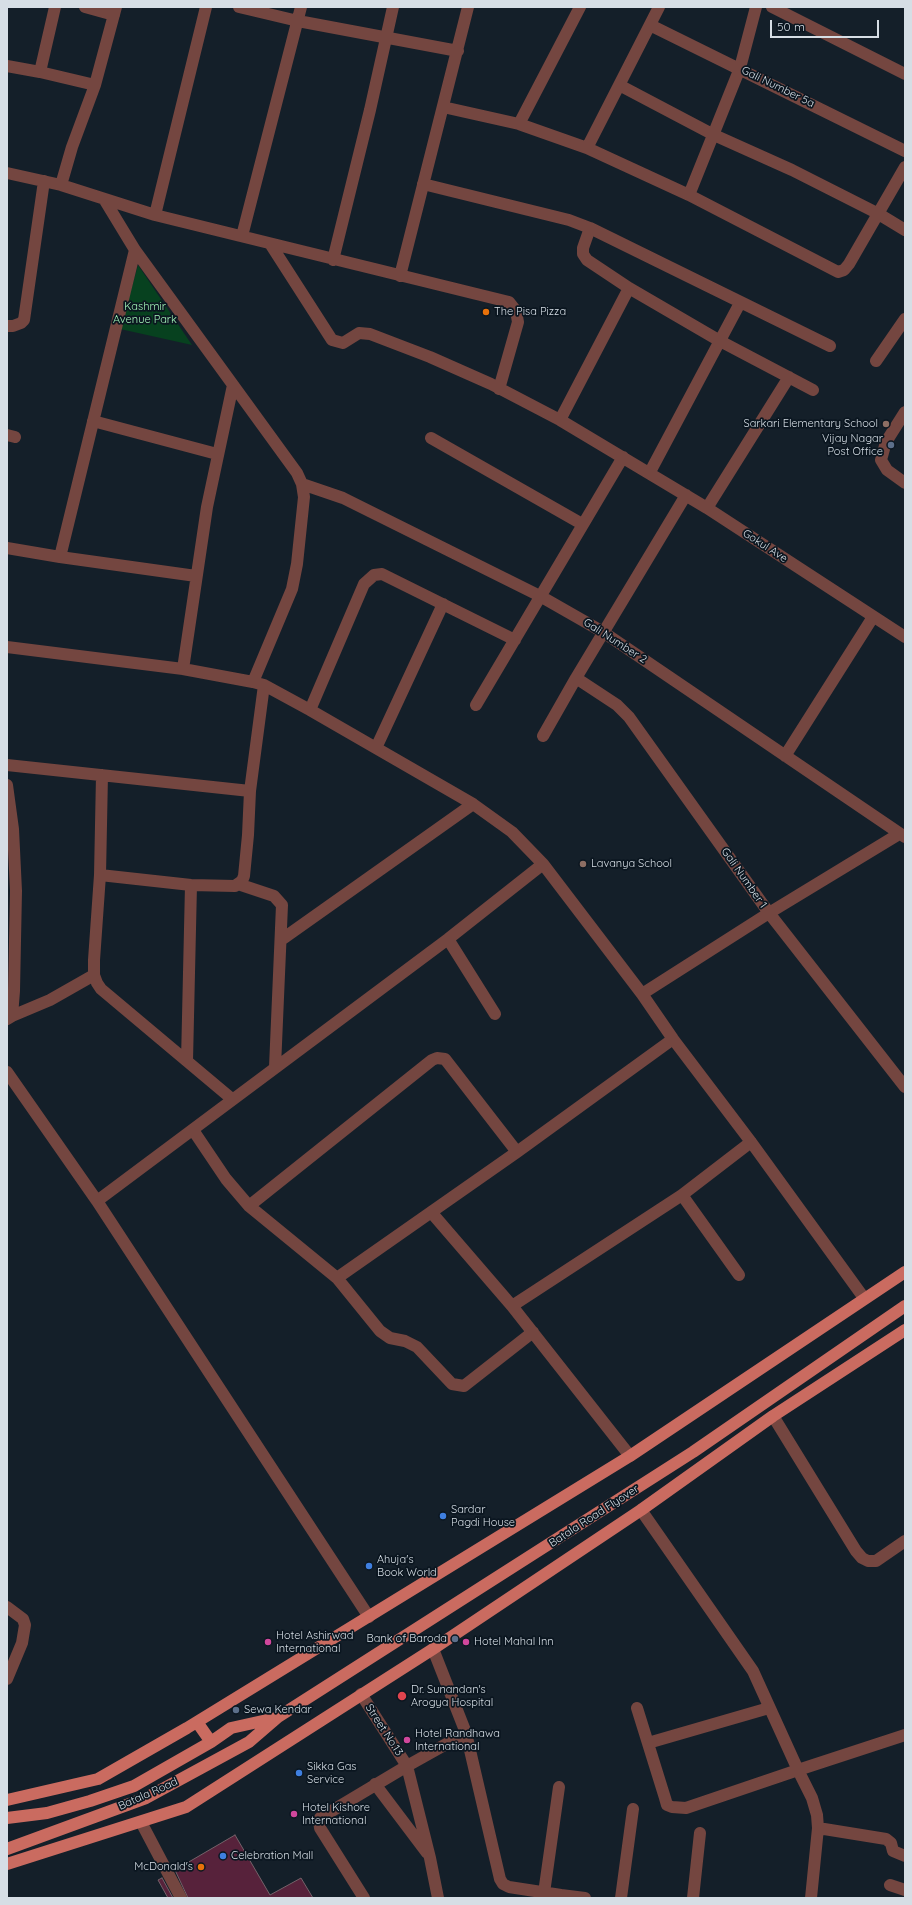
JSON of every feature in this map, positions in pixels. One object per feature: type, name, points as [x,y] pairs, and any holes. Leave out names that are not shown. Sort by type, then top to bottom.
[{"type":"main road","points":[[7,1800],[98,1779],[197,1722],[630,1456],[905,1272]]},
{"type":"main road","name":"Batala Road Flyover","points":[[278,1717],[693,1452],[905,1306]]},
{"type":"main road","points":[[7,1864],[186,1807],[433,1649],[641,1510],[774,1416],[905,1330]]},
{"type":"main road","points":[[7,1818],[47,1813],[90,1802],[134,1786],[211,1742],[232,1728],[278,1717]]},
{"type":"main road","name":"Batala Road","points":[[7,1849],[146,1798],[249,1742],[278,1717]]},
{"type":"main road","points":[[197,1722],[211,1742]]},
{"type":"street","points":[[40,72],[55,7]]},
{"type":"street","points":[[61,185],[72,147],[95,85],[115,11],[85,7]]},
{"type":"street","points":[[155,215],[206,7]]},
{"type":"street","points":[[239,7],[298,21],[458,51]]},
{"type":"street","points":[[242,236],[301,7]]},
{"type":"street","points":[[333,260],[370,110],[393,7]]},
{"type":"street","points":[[400,276],[468,7]]},
{"type":"street","points":[[519,124],[580,7]]},
{"type":"street","points":[[587,148],[621,86],[659,7]]},
{"type":"street","points":[[689,195],[740,68],[756,7]]},
{"type":"street","points":[[772,7],[905,74]]},
{"type":"street","name":"Gali Number 5a","points":[[650,25],[740,68],[905,151]]},
{"type":"street","points":[[7,66],[95,85]]},
{"type":"street","points":[[621,86],[714,135],[792,170],[877,213],[905,230]]},
{"type":"street","points":[[443,107],[519,124],[587,148],[689,195],[838,272],[844,270],[849,264],[877,213],[905,167]]},
{"type":"street","points":[[7,173],[61,185],[155,215],[242,236],[271,245],[502,300],[513,306],[516,311],[518,322],[499,389]]},
{"type":"street","points":[[7,326],[13,326],[24,320],[44,181]]},
{"type":"street","points":[[423,184],[569,220],[590,228],[830,346]]},
{"type":"street","points":[[100,876],[191,885],[235,886],[244,876],[259,683],[292,589],[297,564],[304,496],[302,484],[297,473],[135,250],[104,199]]},
{"type":"street","points":[[590,228],[583,248],[583,254],[587,260],[629,288],[720,341],[814,390]]},
{"type":"street","name":"Gokul Ave","points":[[271,245],[332,340],[343,343],[359,334],[370,334],[430,357],[499,389],[560,420],[650,472],[905,637]]},
{"type":"street","points":[[60,557],[77,482],[135,250]]},
{"type":"street","points":[[560,420],[629,288]]},
{"type":"street","points":[[650,472],[740,303]]},
{"type":"street","points":[[876,361],[905,319]]},
{"type":"street","points":[[707,508],[789,377]]},
{"type":"street","points":[[183,670],[196,576],[217,454],[233,384]]},
{"type":"street","points":[[905,412],[886,442],[881,460],[887,470],[905,482]]},
{"type":"street","points":[[93,421],[217,454]]},
{"type":"street","points":[[431,438],[582,524]]},
{"type":"street","points":[[476,705],[516,640],[582,524],[623,457]]},
{"type":"street","name":"Gali Number 2","points":[[302,484],[343,498],[540,596],[603,632],[902,835]]},
{"type":"street","points":[[543,736],[603,632],[686,495]]},
{"type":"street","points":[[7,548],[196,576]]},
{"type":"street","points":[[310,710],[364,584],[374,575],[382,574],[516,640]]},
{"type":"street","points":[[376,748],[443,604]]},
{"type":"street","points":[[785,756],[873,617]]},
{"type":"street","points":[[7,647],[183,670],[259,683],[310,710],[473,804],[512,832],[544,864],[642,994],[673,1039],[751,1142],[864,1298]]},
{"type":"street","name":"Gali Number 1","points":[[576,678],[617,705],[629,717],[768,913],[905,1087]]},
{"type":"street","points":[[7,765],[250,791]]},
{"type":"street","points":[[102,775],[100,876],[94,975],[101,989],[232,1099]]},
{"type":"street","points":[[7,785],[13,830],[16,891],[10,1017],[50,1000],[94,975]]},
{"type":"street","points":[[281,940],[473,804]]},
{"type":"street","points":[[642,994],[768,913],[902,835]]},
{"type":"street","points":[[97,1201],[448,939],[544,864]]},
{"type":"street","points":[[238,884],[274,896],[282,905],[275,1067]]},
{"type":"street","points":[[187,1061],[191,885]]},
{"type":"street","points":[[448,939],[495,1014]]},
{"type":"street","points":[[337,1278],[517,1152],[673,1039]]},
{"type":"street","points":[[249,1206],[436,1058],[445,1059],[517,1152]]},
{"type":"street","points":[[7,1072],[97,1201],[368,1617]]},
{"type":"street","points":[[193,1130],[226,1179],[249,1206],[337,1278],[380,1331],[390,1338],[405,1341],[417,1347],[456,1386],[464,1386],[533,1332]]},
{"type":"street","points":[[512,1306],[682,1195],[751,1142]]},
{"type":"street","points":[[682,1195],[739,1275]]},
{"type":"street","points":[[431,1212],[512,1306],[630,1456]]},
{"type":"street","points":[[774,1416],[856,1551],[862,1558],[868,1561],[876,1561],[905,1541]]},
{"type":"street","points":[[641,1510],[754,1671],[769,1708],[815,1805],[818,1828],[811,1898]]},
{"type":"street","points":[[7,1607],[23,1619],[25,1625],[22,1643],[7,1679]]},
{"type":"street","points":[[433,1649],[466,1733],[500,1879],[503,1884],[509,1887],[560,1896],[585,1898]]},
{"type":"street","name":"Street No.13","points":[[361,1694],[408,1766],[438,1898]]},
{"type":"street","points":[[637,1708],[667,1805],[672,1808],[686,1808],[905,1736]]},
{"type":"street","points":[[648,1743],[769,1708]]},
{"type":"street","points":[[364,1898],[318,1824],[320,1818],[375,1784],[466,1733]]},
{"type":"street","points":[[375,1784],[430,1858]]},
{"type":"street","points":[[544,1893],[559,1787]]},
{"type":"street","points":[[621,1898],[633,1809]]},
{"type":"street","points":[[141,1822],[181,1898]]},
{"type":"street","points":[[818,1828],[886,1839],[891,1843],[893,1851],[905,1856]]},
{"type":"street","points":[[693,1898],[700,1833]]},
{"type":"street","points":[[890,1885],[905,1890]]},
{"type":"green space","name":"Kashmir Avenue Park","points":[[138,265],[192,345],[120,329]]},
{"type":"building","name":"Celebration Mall","points":[[235,1835],[270,1895],[301,1878],[313,1898],[188,1898],[175,1870]]},
{"type":"building","points":[[162,1878],[173,1898],[168,1898],[158,1880]]},
{"type":"place","name":"The Pisa Pizza","points":[[486,312]]},
{"type":"place","name":"Sarkari Elementary School","points":[[886,424]]},
{"type":"place","name":"Vijay Nagar Post Office","points":[[891,445]]},
{"type":"place","name":"Lavanya School","points":[[583,864]]},
{"type":"place","name":"Sardar Pagdi House","points":[[443,1516]]},
{"type":"place","name":"Ahuja's Book World","points":[[369,1566]]},
{"type":"place","name":"Bank of Baroda","points":[[455,1639]]},
{"type":"place","name":"Hotel Ashirwad International","points":[[268,1642]]},
{"type":"place","name":"Hotel Mahal Inn","points":[[466,1642]]},
{"type":"place","name":"Dr. Sunandan's Arogya Hospital","points":[[402,1696]]},
{"type":"place","name":"Sewa Kendar","points":[[236,1710]]},
{"type":"place","name":"Hotel Randhawa International","points":[[407,1740]]},
{"type":"place","name":"Sikka Gas Service","points":[[299,1773]]},
{"type":"place","name":"Hotel Kishore International","points":[[294,1814]]},
{"type":"place","name":"Celebration Mall","points":[[223,1856]]},
{"type":"place","name":"McDonald's","points":[[201,1867]]}]
